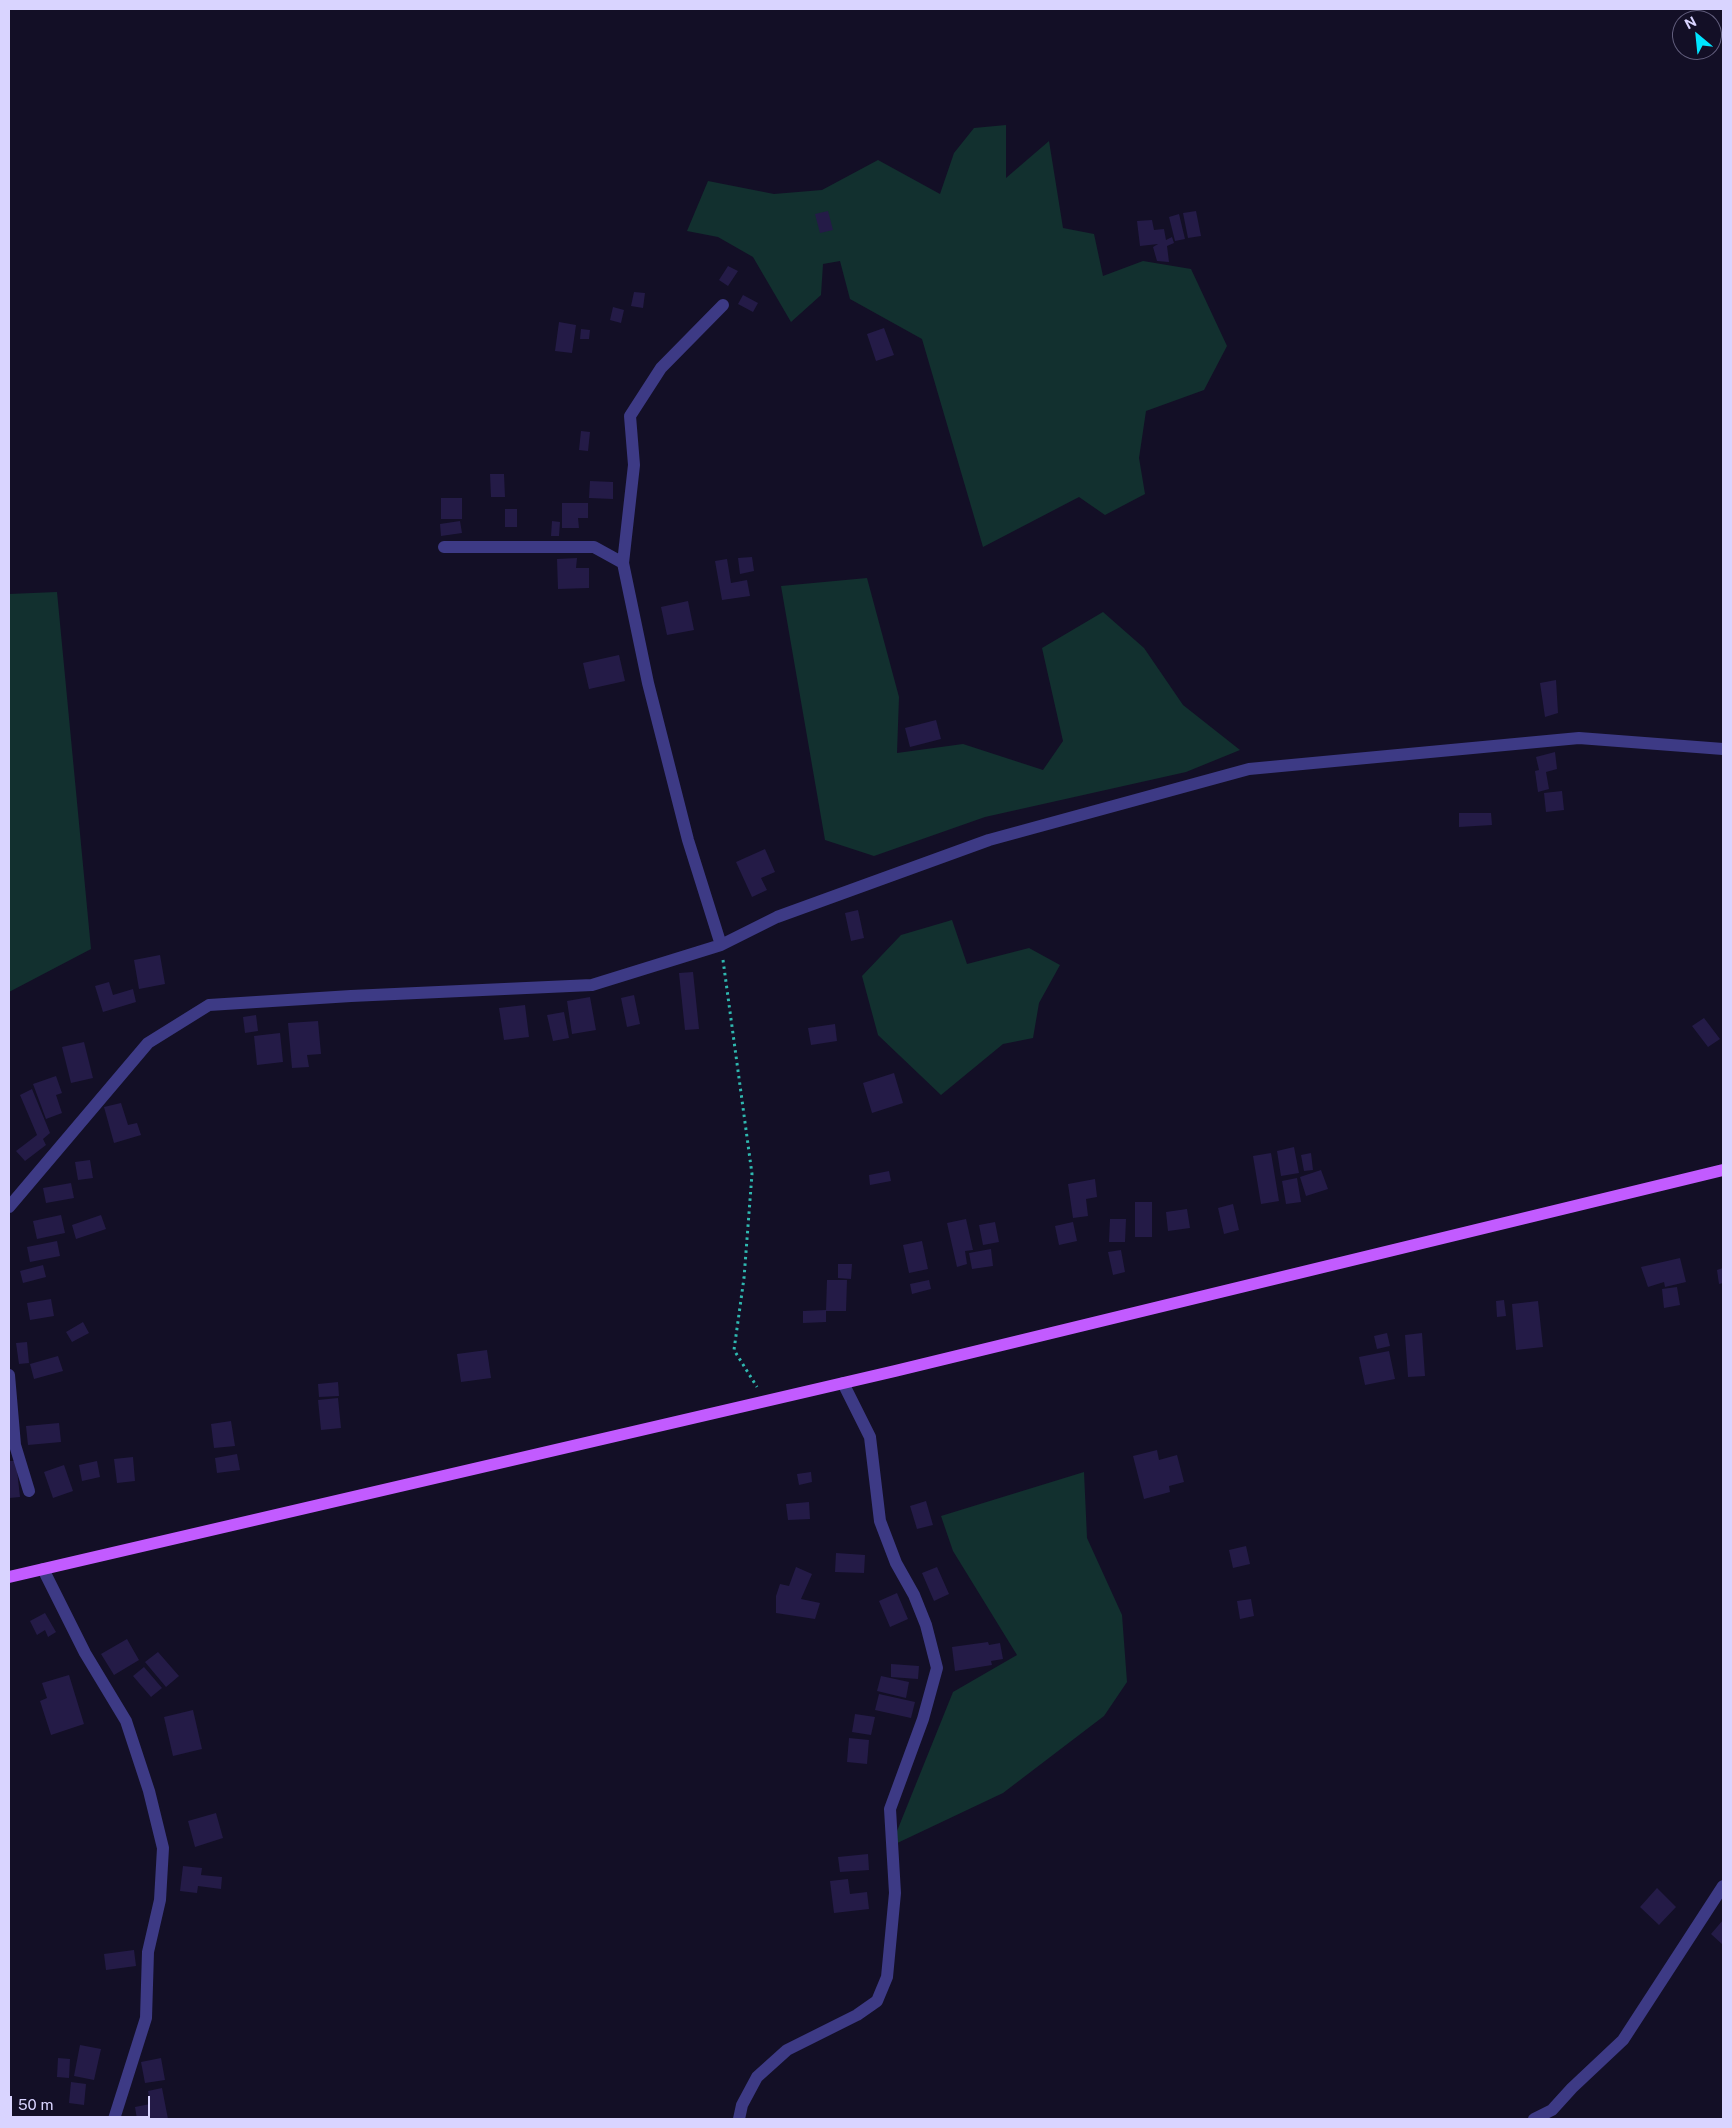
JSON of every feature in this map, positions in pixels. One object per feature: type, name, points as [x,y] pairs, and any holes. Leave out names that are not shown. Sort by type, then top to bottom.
[{"type":"main road","points":[[9,1577],[843,1383],[1723,1170]]},
{"type":"street","points":[[721,945],[688,840],[648,683],[623,563],[634,465],[630,416],[662,368],[723,305]]},
{"type":"street","points":[[444,547],[594,546],[623,563]]},
{"type":"street","points":[[9,1207],[148,1043],[209,1005],[351,996],[592,985],[721,945],[778,917],[989,840],[1249,769],[1579,738],[1723,749]]},
{"type":"street","points":[[9,1376],[15,1445],[29,1491]]},
{"type":"street","points":[[739,2119],[742,2105],[757,2077],[787,2050],[857,2015],[877,2001],[887,1977],[895,1893],[890,1809],[923,1719],[937,1668],[926,1625],[917,1602],[896,1563],[880,1521],[870,1437],[843,1383]]},
{"type":"street","points":[[43,1569],[86,1653],[126,1721],[149,1791],[163,1848],[160,1900],[148,1952],[146,2018],[114,2119]]},
{"type":"street","points":[[1534,2119],[1552,2110],[1572,2088],[1623,2040],[1723,1886]]},
{"type":"path","points":[[721,945],[752,1174],[744,1278],[734,1350],[765,1401]]},
{"type":"green space","points":[[1006,125],[1006,178],[1049,141],[1063,228],[1094,234],[1103,276],[1143,261],[1191,269],[1227,346],[1204,390],[1146,411],[1139,458],[1145,494],[1105,515],[1079,497],[983,547],[922,339],[850,299],[840,261],[823,264],[821,295],[791,322],[753,257],[718,237],[687,231],[708,181],[774,194],[822,190],[878,160],[940,194],[954,153],[974,128]]},
{"type":"green space","points":[[867,578],[899,697],[897,753],[963,744],[1043,770],[1063,741],[1042,648],[1103,612],[1144,648],[1183,705],[1240,750],[1186,772],[985,817],[874,856],[825,840],[781,586]]},
{"type":"green space","points":[[57,592],[91,949],[9,992],[9,594]]},
{"type":"green space","points":[[952,920],[967,964],[1029,948],[1060,965],[1039,1003],[1033,1038],[1003,1044],[941,1095],[878,1035],[862,976],[901,935]]},
{"type":"green space","points":[[1084,1472],[1087,1538],[1122,1615],[1127,1682],[1104,1716],[1003,1793],[891,1846],[953,1692],[1017,1655],[953,1551],[941,1516]]},
{"type":"building","points":[[828,211],[833,230],[820,233],[815,214]]},
{"type":"building","points":[[1196,211],[1201,236],[1188,238],[1183,213]]},
{"type":"building","points":[[1179,214],[1185,239],[1175,241],[1169,217]]},
{"type":"building","points":[[1152,220],[1154,230],[1164,229],[1166,240],[1172,237],[1174,243],[1167,246],[1169,262],[1157,261],[1153,247],[1158,244],[1140,246],[1137,221]]},
{"type":"building","points":[[728,266],[738,271],[728,286],[719,280]]},
{"type":"building","points":[[634,292],[645,293],[643,308],[631,306]]},
{"type":"building","points":[[743,295],[758,303],[753,312],[738,304]]},
{"type":"building","points":[[613,307],[624,310],[621,323],[610,320]]},
{"type":"building","points":[[559,322],[576,325],[572,353],[555,351]]},
{"type":"building","points":[[884,328],[894,355],[876,361],[867,334]]},
{"type":"building","points":[[581,329],[590,330],[589,339],[580,339]]},
{"type":"building","points":[[581,431],[590,432],[588,451],[579,450]]},
{"type":"building","points":[[490,474],[504,474],[505,497],[491,497]]},
{"type":"building","points":[[590,481],[613,482],[613,499],[589,498]]},
{"type":"building","points":[[441,498],[462,498],[462,519],[441,519]]},
{"type":"building","points":[[562,503],[588,503],[588,518],[578,518],[579,528],[562,528]]},
{"type":"building","points":[[505,509],[517,509],[517,527],[505,527]]},
{"type":"building","points":[[460,521],[462,533],[441,536],[440,524]]},
{"type":"building","points":[[552,521],[560,522],[559,536],[551,536]]},
{"type":"building","points":[[752,557],[754,571],[740,574],[738,558]]},
{"type":"building","points":[[577,558],[576,568],[589,568],[589,588],[558,589],[557,559]]},
{"type":"building","points":[[727,559],[731,583],[747,580],[750,596],[722,600],[715,561]]},
{"type":"building","points":[[688,601],[694,630],[667,635],[661,607]]},
{"type":"building","points":[[619,655],[625,681],[589,689],[583,663]]},
{"type":"building","points":[[1556,680],[1558,713],[1545,717],[1540,683]]},
{"type":"building","points":[[936,720],[941,739],[910,747],[905,728]]},
{"type":"building","points":[[1555,752],[1557,769],[1546,772],[1549,789],[1538,792],[1535,771],[1539,770],[1536,757]]},
{"type":"building","points":[[1562,791],[1564,810],[1546,812],[1544,793]]},
{"type":"building","points":[[1459,813],[1491,813],[1492,825],[1459,827]]},
{"type":"building","points":[[765,849],[775,872],[761,878],[767,890],[752,897],[736,862]]},
{"type":"building","points":[[858,910],[864,938],[851,941],[845,913]]},
{"type":"building","points":[[160,955],[165,984],[139,989],[134,960]]},
{"type":"building","points":[[693,972],[699,1029],[685,1030],[679,973]]},
{"type":"building","points":[[109,982],[113,995],[133,989],[136,1002],[103,1012],[95,986]]},
{"type":"building","points":[[634,995],[640,1024],[627,1027],[621,998]]},
{"type":"building","points":[[590,997],[596,1030],[572,1034],[567,1001]]},
{"type":"building","points":[[525,1005],[529,1037],[504,1040],[499,1008]]},
{"type":"building","points":[[564,1012],[569,1038],[553,1041],[547,1015]]},
{"type":"building","points":[[256,1015],[258,1031],[245,1033],[243,1017]]},
{"type":"building","points":[[1704,1018],[1720,1039],[1708,1047],[1692,1026]]},
{"type":"building","points":[[318,1021],[321,1054],[307,1055],[309,1067],[292,1068],[288,1023]]},
{"type":"building","points":[[835,1024],[837,1041],[811,1045],[808,1028]]},
{"type":"building","points":[[280,1033],[283,1062],[257,1065],[254,1036]]},
{"type":"building","points":[[84,1042],[93,1078],[71,1083],[62,1047]]},
{"type":"building","points":[[894,1073],[903,1103],[872,1113],[863,1083]]},
{"type":"building","points":[[56,1076],[62,1093],[56,1095],[62,1113],[46,1119],[33,1084]]},
{"type":"building","points":[[32,1089],[50,1133],[43,1139],[46,1145],[25,1161],[16,1151],[37,1135],[20,1095]]},
{"type":"building","points":[[121,1103],[128,1125],[137,1123],[141,1135],[114,1143],[104,1107]]},
{"type":"building","points":[[1294,1147],[1299,1173],[1281,1176],[1277,1151]]},
{"type":"building","points":[[1271,1153],[1279,1201],[1261,1204],[1253,1156]]},
{"type":"building","points":[[1311,1153],[1313,1170],[1304,1171],[1301,1155]]},
{"type":"building","points":[[90,1160],[93,1178],[78,1180],[75,1162]]},
{"type":"building","points":[[1321,1170],[1328,1189],[1306,1196],[1300,1177]]},
{"type":"building","points":[[889,1171],[891,1181],[870,1185],[869,1175]]},
{"type":"building","points":[[1297,1178],[1301,1202],[1286,1204],[1282,1181]]},
{"type":"building","points":[[1095,1179],[1097,1197],[1086,1199],[1088,1216],[1073,1218],[1068,1184]]},
{"type":"building","points":[[71,1183],[74,1198],[46,1203],[43,1188]]},
{"type":"building","points":[[1135,1202],[1152,1202],[1152,1237],[1135,1237]]},
{"type":"building","points":[[1233,1204],[1239,1230],[1224,1234],[1218,1208]]},
{"type":"building","points":[[1187,1209],[1190,1228],[1168,1231],[1166,1212]]},
{"type":"building","points":[[61,1215],[65,1233],[37,1239],[33,1221]]},
{"type":"building","points":[[101,1215],[106,1229],[76,1239],[72,1225]]},
{"type":"building","points":[[966,1219],[973,1250],[965,1251],[967,1264],[957,1267],[947,1223]]},
{"type":"building","points":[[1110,1219],[1126,1219],[1125,1242],[1109,1242]]},
{"type":"building","points":[[995,1222],[999,1242],[983,1245],[979,1225]]},
{"type":"building","points":[[1073,1222],[1077,1241],[1059,1245],[1055,1226]]},
{"type":"building","points":[[57,1241],[60,1256],[30,1262],[27,1247]]},
{"type":"building","points":[[922,1241],[928,1269],[909,1273],[903,1245]]},
{"type":"building","points":[[991,1249],[993,1266],[972,1269],[969,1253]]},
{"type":"building","points":[[1121,1250],[1125,1272],[1113,1275],[1108,1252]]},
{"type":"building","points":[[1680,1258],[1686,1282],[1665,1287],[1664,1282],[1648,1287],[1641,1267]]},
{"type":"building","points":[[838,1264],[852,1264],[851,1279],[838,1278]]},
{"type":"building","points":[[43,1265],[46,1277],[23,1283],[20,1271]]},
{"type":"building","points":[[1723,1268],[1723,1283],[1719,1284],[1717,1270]]},
{"type":"building","points":[[827,1280],[847,1280],[846,1311],[826,1311]]},
{"type":"building","points":[[929,1280],[931,1289],[912,1294],[910,1284]]},
{"type":"building","points":[[1677,1287],[1680,1305],[1664,1308],[1662,1289]]},
{"type":"building","points":[[51,1299],[54,1316],[30,1320],[27,1303]]},
{"type":"building","points":[[1504,1300],[1506,1316],[1497,1317],[1496,1301]]},
{"type":"building","points":[[1538,1301],[1543,1347],[1516,1350],[1512,1304]]},
{"type":"building","points":[[826,1310],[826,1322],[803,1323],[803,1311]]},
{"type":"building","points":[[83,1322],[89,1333],[72,1342],[66,1332]]},
{"type":"building","points":[[1387,1333],[1390,1346],[1377,1349],[1374,1336]]},
{"type":"building","points":[[1422,1333],[1425,1376],[1408,1377],[1405,1335]]},
{"type":"building","points":[[27,1342],[29,1363],[19,1364],[16,1343]]},
{"type":"building","points":[[487,1350],[491,1378],[461,1382],[457,1354]]},
{"type":"building","points":[[1389,1351],[1395,1379],[1365,1385],[1359,1357]]},
{"type":"building","points":[[58,1356],[63,1371],[34,1379],[30,1364]]},
{"type":"building","points":[[338,1382],[339,1396],[319,1397],[318,1384]]},
{"type":"building","points":[[338,1398],[341,1428],[321,1430],[318,1400]]},
{"type":"building","points":[[231,1421],[235,1446],[214,1448],[211,1424]]},
{"type":"building","points":[[59,1423],[61,1442],[28,1445],[26,1426]]},
{"type":"building","points":[[1157,1450],[1159,1460],[1177,1455],[1184,1482],[1169,1486],[1170,1492],[1144,1499],[1133,1456]]},
{"type":"building","points":[[237,1454],[240,1470],[217,1473],[215,1458]]},
{"type":"building","points":[[133,1457],[135,1481],[117,1483],[114,1459]]},
{"type":"building","points":[[9,1461],[16,1461],[20,1497],[9,1498]]},
{"type":"building","points":[[97,1461],[100,1477],[82,1481],[79,1465]]},
{"type":"building","points":[[64,1465],[73,1491],[53,1498],[44,1472]]},
{"type":"building","points":[[811,1472],[812,1482],[799,1485],[797,1474]]},
{"type":"building","points":[[926,1501],[933,1525],[917,1529],[910,1506]]},
{"type":"building","points":[[809,1502],[810,1519],[788,1520],[786,1504]]},
{"type":"building","points":[[1246,1546],[1250,1564],[1233,1568],[1229,1550]]},
{"type":"building","points":[[836,1553],[865,1555],[864,1573],[835,1572]]},
{"type":"building","points":[[796,1567],[812,1574],[801,1599],[820,1603],[815,1619],[776,1613],[776,1596],[780,1584],[789,1586]]},
{"type":"building","points":[[937,1567],[949,1594],[934,1601],[922,1573]]},
{"type":"building","points":[[897,1593],[908,1619],[890,1627],[879,1601]]},
{"type":"building","points":[[1251,1599],[1254,1616],[1240,1619],[1237,1601]]},
{"type":"building","points":[[45,1613],[56,1632],[48,1637],[45,1630],[37,1635],[30,1621]]},
{"type":"building","points":[[127,1639],[139,1660],[114,1675],[101,1654]]},
{"type":"building","points":[[988,1642],[989,1645],[1000,1643],[1003,1659],[991,1661],[992,1665],[955,1671],[952,1647]]},
{"type":"building","points":[[158,1652],[179,1676],[166,1687],[145,1662]]},
{"type":"building","points":[[891,1664],[919,1666],[918,1679],[891,1677]]},
{"type":"building","points":[[144,1667],[162,1688],[151,1697],[133,1676]]},
{"type":"building","points":[[69,1675],[84,1724],[51,1735],[40,1701],[47,1698],[42,1683]]},
{"type":"building","points":[[881,1676],[909,1682],[906,1698],[877,1691]]},
{"type":"building","points":[[879,1694],[915,1702],[911,1718],[875,1710]]},
{"type":"building","points":[[193,1710],[202,1749],[173,1756],[164,1717]]},
{"type":"building","points":[[855,1714],[875,1717],[871,1735],[852,1732]]},
{"type":"building","points":[[849,1738],[869,1740],[867,1764],[847,1762]]},
{"type":"building","points":[[216,1813],[223,1838],[195,1847],[188,1821]]},
{"type":"building","points":[[868,1854],[869,1870],[840,1872],[838,1857]]},
{"type":"building","points":[[183,1866],[202,1868],[201,1875],[222,1877],[221,1889],[198,1886],[197,1893],[180,1891]]},
{"type":"building","points":[[848,1879],[850,1894],[867,1892],[869,1909],[834,1913],[830,1881]]},
{"type":"building","points":[[1657,1888],[1676,1907],[1659,1925],[1640,1907]]},
{"type":"building","points":[[1723,1920],[1723,1945],[1711,1934]]},
{"type":"building","points":[[134,1950],[136,1966],[106,1970],[104,1954]]},
{"type":"building","points":[[80,2045],[101,2049],[94,2080],[74,2076]]},
{"type":"building","points":[[58,2058],[70,2059],[69,2078],[57,2077]]},
{"type":"building","points":[[161,2058],[165,2080],[145,2083],[141,2062]]},
{"type":"building","points":[[71,2082],[86,2084],[84,2105],[69,2103]]},
{"type":"building","points":[[162,2088],[168,2119],[137,2119],[135,2107],[150,2104],[148,2091]]}]
